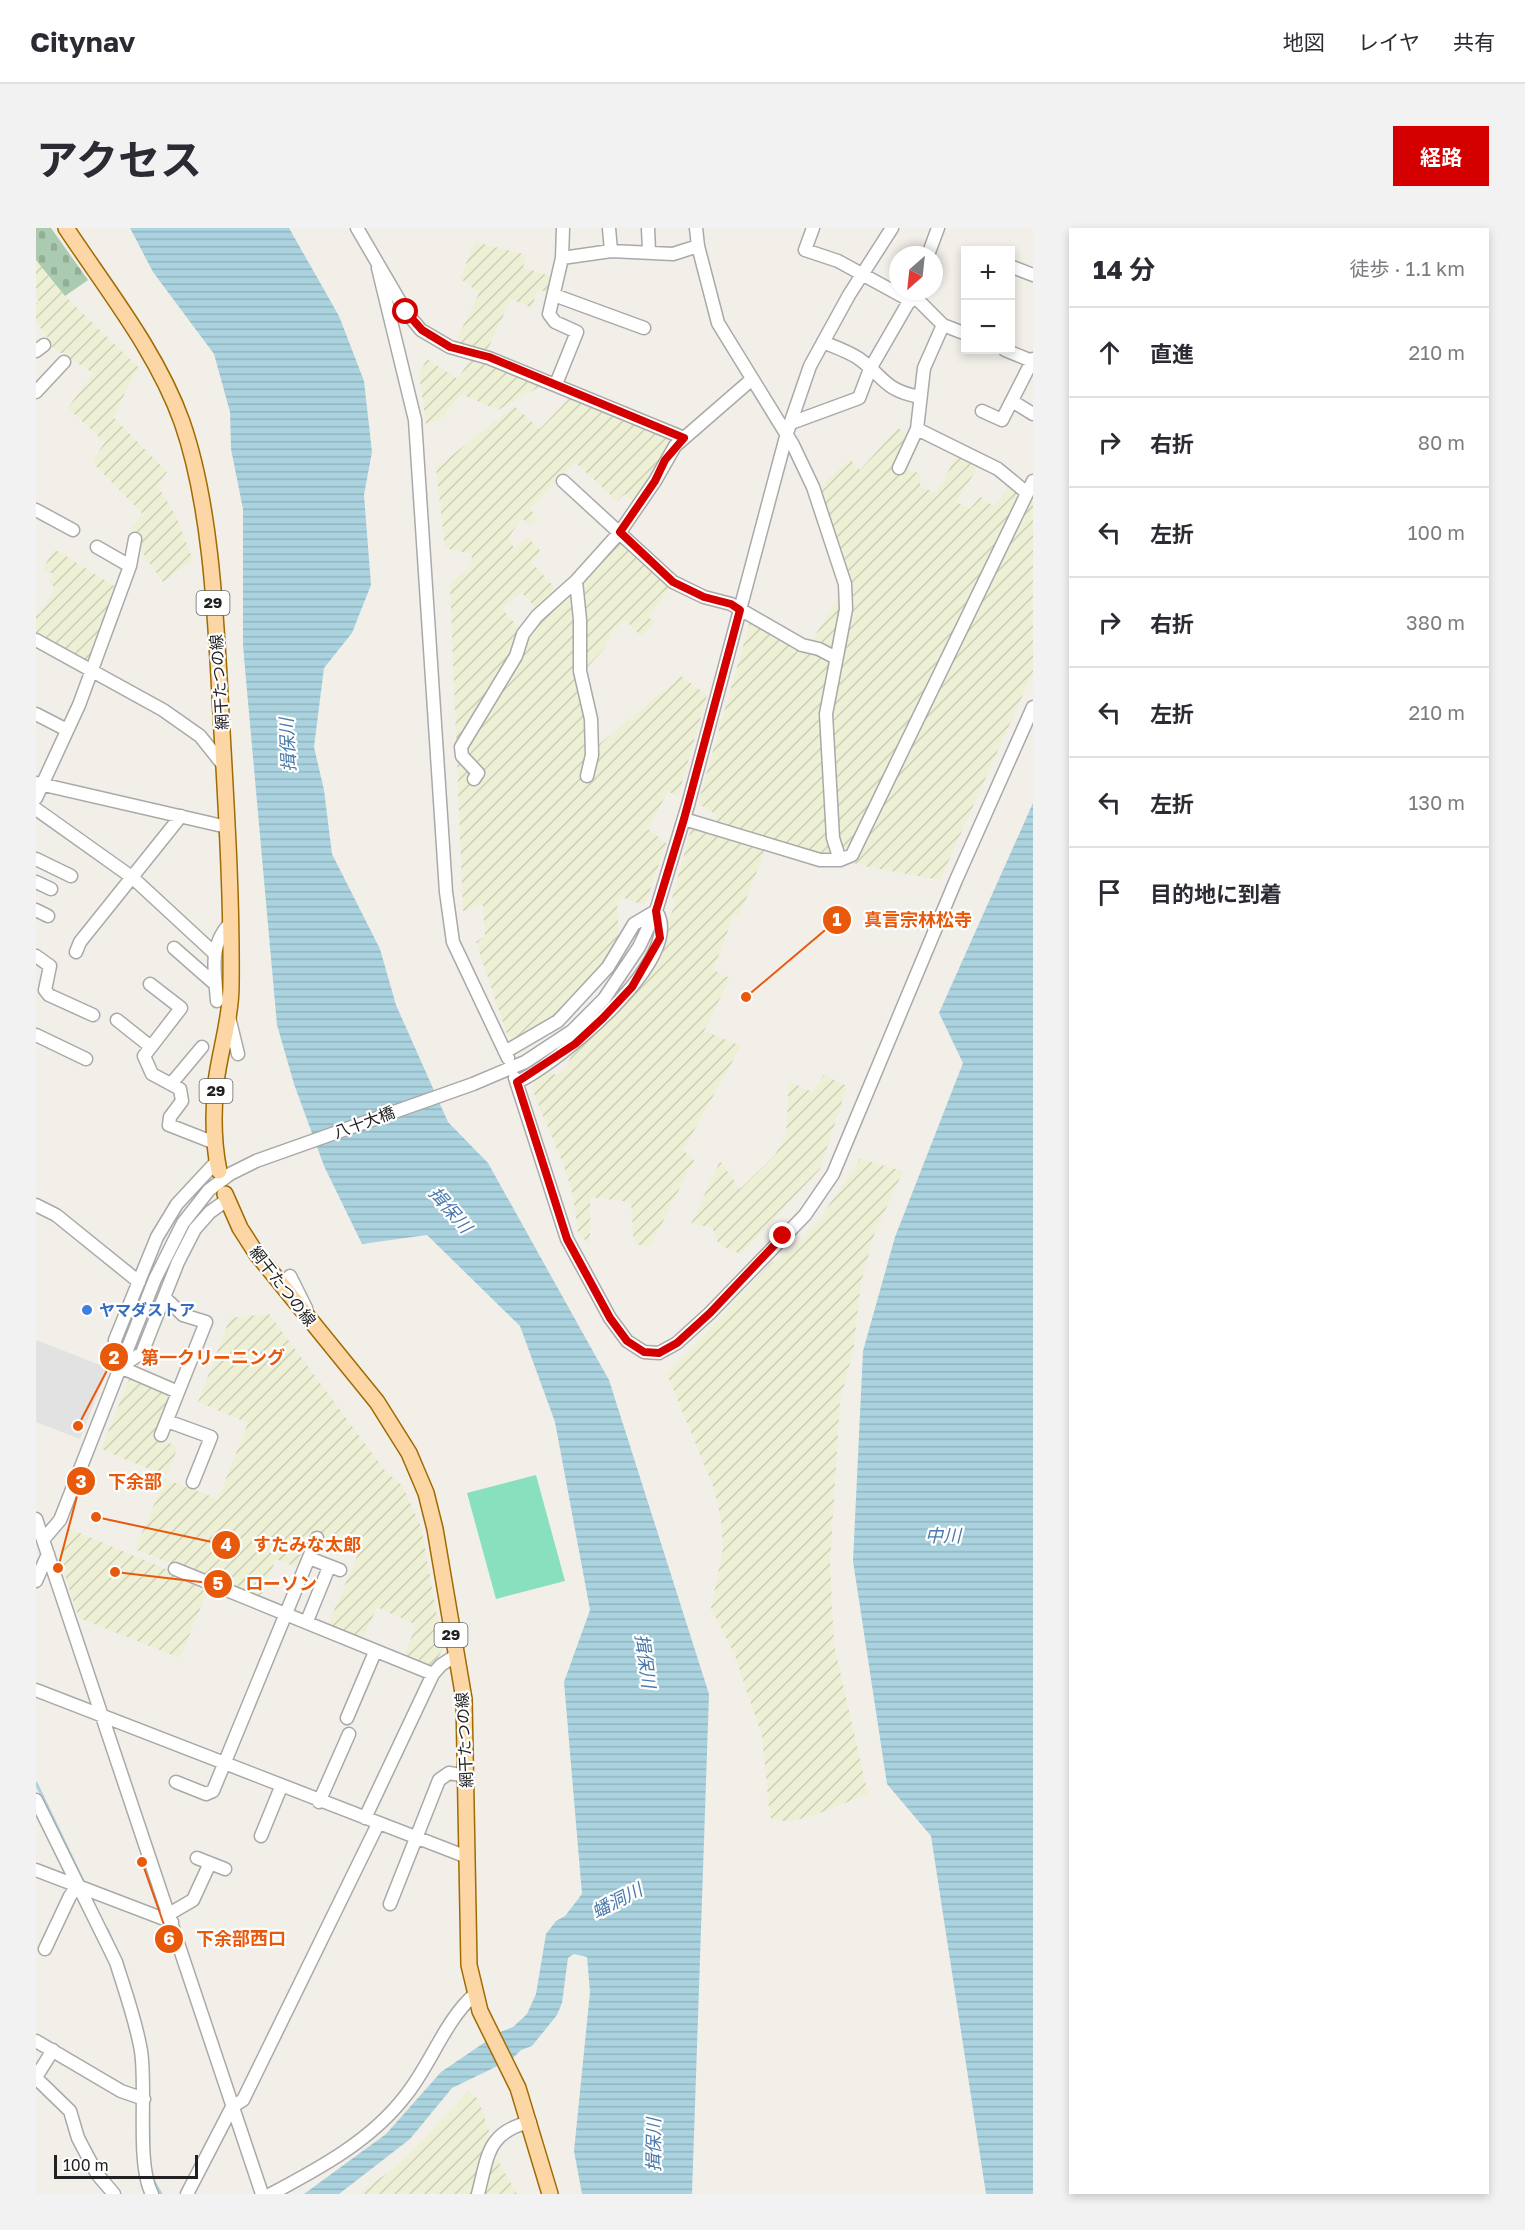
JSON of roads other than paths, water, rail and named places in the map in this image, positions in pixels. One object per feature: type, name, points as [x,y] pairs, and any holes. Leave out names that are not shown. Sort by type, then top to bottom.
[{"type":"main road","name":"網干たつの線","points":[[66,228],[153,360],[169,390],[193,457],[203,507],[215,629],[224,766],[230,923],[231,985],[216,1083],[215,1143],[218,1166]]},
{"type":"main road","name":"網干たつの線","points":[[226,1197],[240,1228],[256,1253],[377,1402],[419,1472],[435,1529],[464,1699],[467,1776],[467,1945],[475,1994],[480,2011],[518,2088],[550,2194]]},
{"type":"street","points":[[357,228],[378,268],[406,312],[422,330],[450,347],[489,357],[684,438]]},
{"type":"street","points":[[555,384],[577,332],[555,322],[549,314],[562,258],[562,228]]},
{"type":"street","points":[[609,228],[611,251]]},
{"type":"street","points":[[648,228],[649,251]]},
{"type":"street","points":[[696,228],[698,246],[718,323],[751,380],[789,428],[813,487],[845,584],[846,609],[826,714],[832,838],[840,860]]},
{"type":"street","points":[[813,228],[805,250],[889,285]]},
{"type":"street","points":[[892,228],[863,273],[810,366],[789,428],[684,819],[656,911],[660,938],[632,987],[575,1044],[516,1080],[567,1239],[610,1318],[627,1341],[644,1352],[659,1353],[677,1343],[710,1313],[805,1215],[833,1174],[956,880],[1033,708]]},
{"type":"street","points":[[931,246],[938,228]]},
{"type":"street","points":[[562,258],[611,251],[649,251],[672,254],[698,246]]},
{"type":"street","points":[[378,268],[415,420],[445,880],[453,942],[507,1055],[558,1021],[608,967],[634,924],[656,911]]},
{"type":"street","points":[[1015,268],[1033,275]]},
{"type":"street","points":[[554,295],[644,328]]},
{"type":"street","points":[[789,428],[859,398],[870,369],[912,300]]},
{"type":"street","points":[[918,300],[943,325],[961,332]]},
{"type":"street","points":[[899,468],[917,429],[924,368],[943,325]]},
{"type":"street","points":[[823,342],[859,359],[888,387],[900,393],[920,397]]},
{"type":"street","points":[[982,411],[1002,420],[1033,360],[1015,354]]},
{"type":"street","points":[[36,392],[64,362]]},
{"type":"street","points":[[474,778],[478,772],[462,756],[461,747],[516,656],[523,634],[537,616],[576,581],[620,532],[655,481],[665,460],[684,438],[751,380]]},
{"type":"street","points":[[1012,401],[1033,414]]},
{"type":"street","points":[[917,429],[998,469],[1027,493]]},
{"type":"street","points":[[563,481],[673,582],[704,597],[731,604],[802,645],[819,649],[836,658]]},
{"type":"street","points":[[684,819],[820,860],[840,860],[852,855],[1033,481]]},
{"type":"street","points":[[36,510],[73,530]]},
{"type":"street","points":[[36,798],[38,784],[67,730],[92,671],[130,566],[135,539]]},
{"type":"street","points":[[97,547],[130,566]]},
{"type":"street","points":[[576,581],[580,620],[580,671],[591,719],[592,755],[587,776]]},
{"type":"street","points":[[36,640],[163,710],[200,736],[224,766]]},
{"type":"street","points":[[36,714],[67,730]]},
{"type":"street","points":[[38,784],[227,826]]},
{"type":"street","points":[[36,809],[133,878],[213,952]]},
{"type":"street","points":[[76,952],[80,942],[133,878],[134,872],[181,816]]},
{"type":"street","points":[[36,859],[71,876]]},
{"type":"street","points":[[36,882],[51,890]]},
{"type":"street","points":[[36,910],[48,916]]},
{"type":"street","name":"八十大橋","points":[[43,1540],[60,1520],[155,1279],[189,1215],[209,1190],[230,1174],[256,1161],[473,1084],[525,1062],[572,1031],[604,999],[639,947],[656,911]]},
{"type":"street","points":[[217,1001],[213,952],[222,931],[230,923]]},
{"type":"street","points":[[174,948],[215,984]]},
{"type":"street","points":[[36,956],[50,966],[45,990],[49,995],[93,1014]]},
{"type":"street","points":[[150,984],[181,1008],[144,1056],[152,1074],[180,1089],[182,1101],[170,1117],[169,1125],[215,1143]]},
{"type":"street","points":[[228,1013],[238,1054]]},
{"type":"street","points":[[117,1020],[151,1047]]},
{"type":"street","points":[[36,1035],[86,1059]]},
{"type":"street","points":[[171,1084],[202,1047]]},
{"type":"street","points":[[178,1392],[120,1367],[116,1361],[116,1340],[157,1237],[177,1204],[218,1166]]},
{"type":"street","points":[[120,1367],[142,1353],[195,1229],[226,1197]]},
{"type":"street","points":[[36,1205],[56,1215],[139,1282]]},
{"type":"street","points":[[290,1276],[318,1330]]},
{"type":"street","points":[[161,1435],[206,1322],[183,1315],[165,1298]]},
{"type":"street","points":[[167,1420],[211,1437],[193,1482]]},
{"type":"street","points":[[36,1519],[262,2194]]},
{"type":"street","points":[[176,1782],[209,1794],[224,1765],[317,1538]]},
{"type":"street","points":[[36,1581],[48,1554]]},
{"type":"street","points":[[307,1622],[334,1568],[309,1558]]},
{"type":"street","points":[[175,1569],[286,1612],[375,1652],[433,1674]]},
{"type":"street","points":[[347,1718],[375,1652]]},
{"type":"street","points":[[365,1818],[433,1674],[441,1665],[455,1656]]},
{"type":"street","points":[[36,1690],[319,1802],[467,1857]]},
{"type":"street","points":[[319,1802],[349,1734]]},
{"type":"street","points":[[390,1904],[439,1780],[449,1773],[467,1776]]},
{"type":"street","points":[[261,1836],[281,1787]]},
{"type":"street","points":[[36,1800],[116,1962],[141,2052],[147,2192]]},
{"type":"street","points":[[187,2194],[232,2107],[243,2100],[378,1824]]},
{"type":"street","points":[[197,1858],[225,1869]]},
{"type":"street","points":[[170,1918],[193,1900],[210,1863]]},
{"type":"street","points":[[36,1870],[79,1888],[170,1918]]},
{"type":"street","points":[[45,1949],[70,1896],[79,1888]]},
{"type":"street","points":[[271,2194],[312,2173],[386,2119],[420,2076],[459,2010],[475,1994]]},
{"type":"street","points":[[36,2041],[121,2091],[144,2099]]},
{"type":"street","points":[[53,2050],[36,2077],[70,2111],[78,2138],[97,2174],[114,2194]]},
{"type":"street","points":[[478,2194],[489,2152],[499,2135],[513,2126],[530,2122]]},
{"type":"water","points":[[130,228],[289,228],[339,316],[364,381],[372,452],[364,495],[371,585],[352,633],[324,668],[314,747],[324,790],[332,854],[380,949],[396,1005],[448,1122],[488,1163],[609,1380],[709,1694],[692,2194],[582,2194],[574,2151],[590,1992],[587,1957],[574,1954],[568,1958],[562,2003],[557,2015],[532,2046],[521,2050],[512,2059],[452,2088],[410,2139],[339,2194],[304,2194],[386,2134],[441,2072],[500,2032],[513,2027],[527,2014],[536,1994],[546,1934],[556,1921],[565,1916],[582,1894],[564,1682],[590,1610],[555,1422],[520,1326],[427,1235],[362,1244],[324,1166],[294,1084],[277,1025],[243,646],[243,509],[231,449],[230,412],[214,354],[153,272]]},
{"type":"water","name":"中川","points":[[1033,803],[1033,2194],[986,2194],[931,1836],[887,1784],[853,1561],[863,1351],[895,1237],[963,1063],[939,1013]]},
{"type":"waterway","points":[[36,1783],[84,1883]]},
{"type":"waterway","points":[[107,1929],[119,1956]]},
{"type":"waterway","points":[[148,2066],[149,2141]]},
{"type":"waterway","points":[[153,2180],[161,2194]]},
{"type":"place","name":"真言宗林松寺","points":[[746,997]]},
{"type":"place","name":"ヤマダストア","points":[[87,1310]]},
{"type":"place","name":"第一クリーニング","points":[[78,1426]]},
{"type":"place","name":"すたみな太郎","points":[[96,1517]]},
{"type":"place","name":"下余部","points":[[58,1568]]},
{"type":"place","name":"ローソン","points":[[115,1572]]},
{"type":"place","name":"下余部西口","points":[[142,1862]]},
{"type":"water label","name":"揖保川","points":[[288,745]]},
{"type":"water label","name":"揖保川","points":[[450,1210]]},
{"type":"water label","name":"揖保川","points":[[645,1661]]},
{"type":"water label","name":"蟠洞川","points":[[617,1901]]},
{"type":"water label","name":"揖保川","points":[[654,2145]]}]
